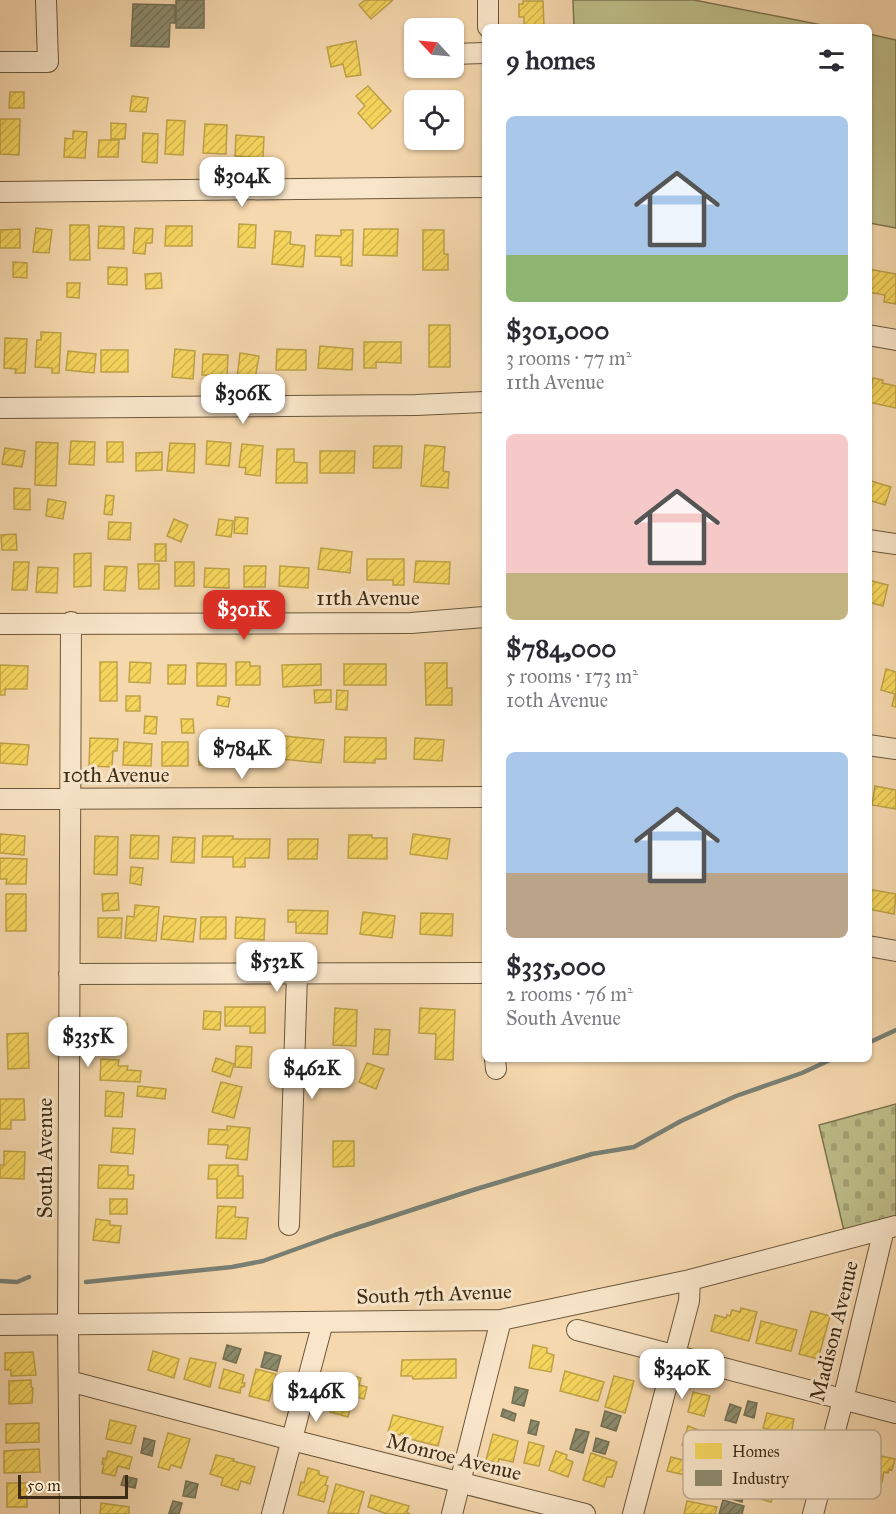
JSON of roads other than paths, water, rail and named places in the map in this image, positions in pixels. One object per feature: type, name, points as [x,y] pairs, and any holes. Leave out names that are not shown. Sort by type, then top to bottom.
[{"type":"street","points":[[0,62],[48,62],[46,0]]},
{"type":"street","points":[[488,0],[488,24]]},
{"type":"street","points":[[464,54],[482,53]]},
{"type":"street","points":[[0,192],[482,187]]},
{"type":"street","points":[[872,336],[896,340]]},
{"type":"street","points":[[0,408],[404,405],[482,402]]},
{"type":"street","points":[[872,541],[896,544]]},
{"type":"street","name":"11th Avenue","points":[[0,624],[71,622],[411,623],[482,617]]},
{"type":"street","name":"South Avenue","points":[[70,1514],[68,1324],[71,622]]},
{"type":"street","points":[[872,746],[896,749]]},
{"type":"street","name":"10th Avenue","points":[[0,799],[482,797]]},
{"type":"street","points":[[872,947],[896,951]]},
{"type":"street","points":[[69,974],[482,973]]},
{"type":"street","points":[[289,1225],[297,974]]},
{"type":"street","name":"South 7th Avenue","points":[[0,1325],[501,1320],[690,1280],[890,1228]]},
{"type":"street","name":"Madison Avenue","points":[[835,1430],[890,1228]]},
{"type":"street","points":[[633,1514],[689,1301],[690,1280]]},
{"type":"street","points":[[452,1514],[501,1320]]},
{"type":"street","points":[[272,1514],[323,1322]]},
{"type":"street","points":[[577,1330],[896,1413]]},
{"type":"street","name":"Monroe Avenue","points":[[69,1381],[585,1514]]},
{"type":"street","name":"Madison Avenue","points":[[813,1514],[817,1499]]},
{"type":"waterway","points":[[872,1041],[896,1030]]},
{"type":"waterway","points":[[86,1282],[232,1267],[263,1261],[473,1190],[592,1154],[634,1147],[681,1121],[736,1096],[802,1073],[826,1062]]},
{"type":"waterway","points":[[0,1281],[17,1282],[29,1277]]}]
